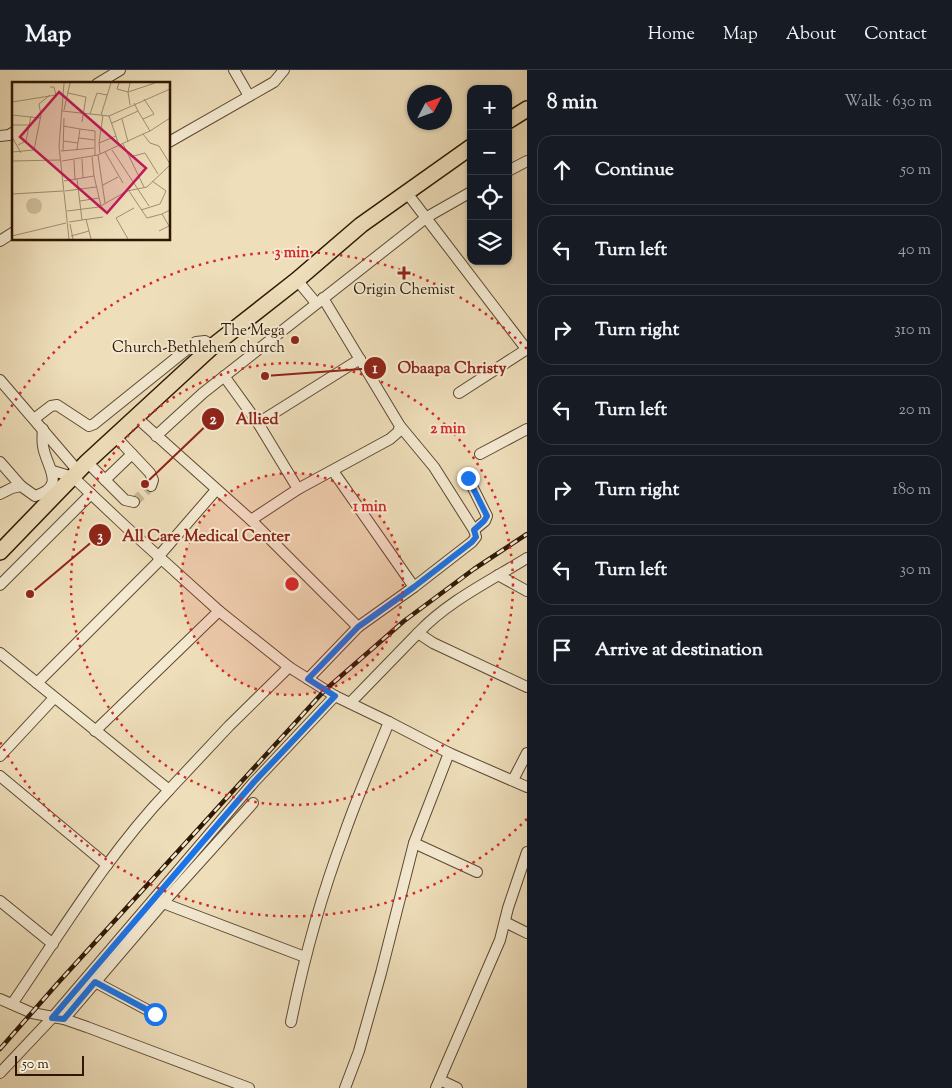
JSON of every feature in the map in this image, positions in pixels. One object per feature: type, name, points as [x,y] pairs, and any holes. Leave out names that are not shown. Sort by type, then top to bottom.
[{"type":"highway","points":[[512,118],[527,108]]},
{"type":"highway","points":[[0,552],[79,470],[212,346],[297,280],[361,225],[467,150]]},
{"type":"street","points":[[100,82],[120,70]]},
{"type":"street","points":[[234,70],[249,96]]},
{"type":"street","points":[[170,141],[274,82],[284,70]]},
{"type":"street","points":[[0,136],[12,133]]},
{"type":"street","points":[[512,169],[527,161]]},
{"type":"street","points":[[407,193],[527,349],[459,393]]},
{"type":"street","points":[[156,436],[182,411],[224,376],[427,217],[467,194]]},
{"type":"street","points":[[0,241],[12,233]]},
{"type":"street","points":[[297,280],[320,301],[360,359],[400,426],[434,468],[474,530],[476,537],[414,587],[358,627],[308,679]]},
{"type":"street","points":[[34,419],[54,405],[89,426],[94,424],[196,342],[205,341],[212,346]]},
{"type":"street","points":[[258,424],[360,359]]},
{"type":"street","points":[[224,376],[258,424],[298,489]]},
{"type":"street","points":[[0,380],[79,470],[91,494],[220,611],[289,667],[335,696],[449,753],[527,787]]},
{"type":"street","points":[[136,417],[252,520],[358,627]]},
{"type":"street","points":[[252,520],[298,489],[390,439],[398,432],[400,426]]},
{"type":"street","points":[[0,462],[21,486],[35,496],[45,492],[50,487],[54,478],[53,471],[44,453],[42,429]]},
{"type":"street","points":[[480,454],[527,429]]},
{"type":"street","points":[[115,436],[150,473],[154,480],[151,486]]},
{"type":"street","points":[[105,480],[132,454]]},
{"type":"street","points":[[53,471],[79,470],[105,480],[125,500],[134,502]]},
{"type":"street","points":[[333,471],[414,587]]},
{"type":"street","points":[[468,478],[487,516],[474,530]]},
{"type":"street","points":[[0,494],[21,486]]},
{"type":"street","points":[[37,683],[160,558],[216,490]]},
{"type":"street","points":[[0,584],[91,494]]},
{"type":"street","points":[[350,703],[433,618],[527,558]]},
{"type":"street","points":[[498,575],[527,591]]},
{"type":"street","points":[[94,731],[220,611]]},
{"type":"street","points":[[418,633],[527,687]]},
{"type":"street","points":[[0,653],[168,790]]},
{"type":"street","points":[[12,1004],[106,865],[136,825],[229,726],[289,667]]},
{"type":"street","points":[[0,1073],[52,1018],[254,782],[335,696]]},
{"type":"street","points":[[0,756],[54,698]]},
{"type":"street","points":[[290,1022],[305,957],[344,834],[389,722]]},
{"type":"street","points":[[345,1088],[359,1051],[381,973],[414,843],[449,753]]},
{"type":"street","points":[[513,780],[527,753]]},
{"type":"street","points":[[0,776],[106,865]]},
{"type":"street","points":[[64,1019],[163,903],[253,804]]},
{"type":"street","points":[[414,843],[477,872]]},
{"type":"street","points":[[457,1088],[438,1084],[500,940],[508,908],[527,852]]},
{"type":"street","points":[[0,901],[52,944]]},
{"type":"street","points":[[163,903],[305,957]]},
{"type":"street","points":[[505,922],[527,933]]},
{"type":"street","points":[[95,982],[155,1014]]},
{"type":"street","points":[[0,999],[32,1013],[64,1019],[249,1088]]},
{"type":"tunnel","points":[[134,502],[151,486]]},
{"type":"railway","points":[[0,1049],[325,690],[404,621],[474,569],[527,534]]},
{"type":"place","name":"Origin Chemist","points":[[404,273]]},
{"type":"place","name":"The Mega Church-Bethlehem church","points":[[295,340]]},
{"type":"place","name":"Obaapa Christy","points":[[265,376]]},
{"type":"place","name":"Allied","points":[[145,484]]},
{"type":"place","name":"All Care Medical Center","points":[[30,594]]},
{"type":"route","points":[[155,1014],[95,982],[64,1019],[52,1018],[254,782],[335,696],[308,679],[358,627],[414,587],[476,537],[474,530],[487,516],[468,478]]}]
